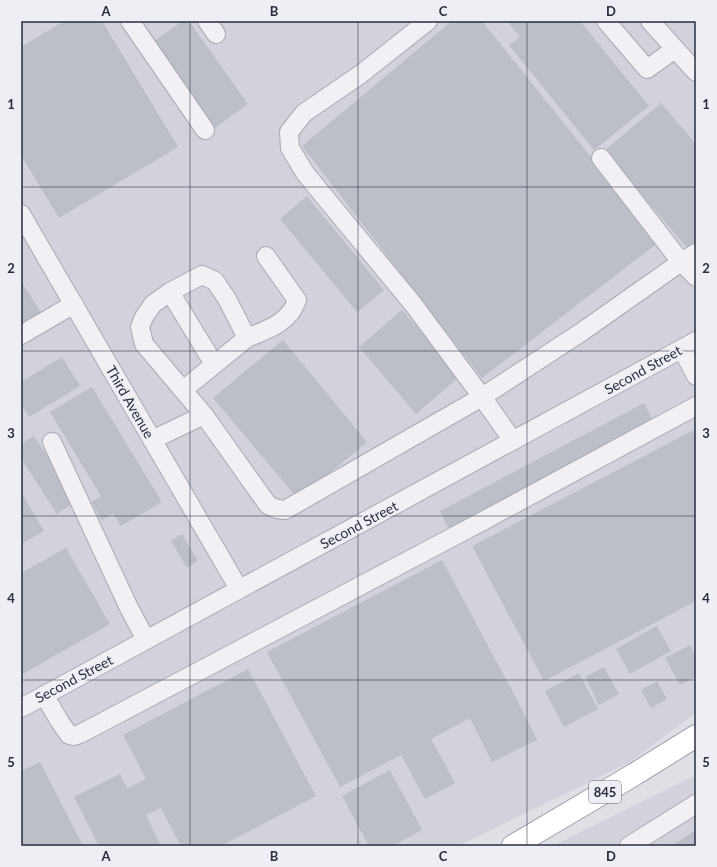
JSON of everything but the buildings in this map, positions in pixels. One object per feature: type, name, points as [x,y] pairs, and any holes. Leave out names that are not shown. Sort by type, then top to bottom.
[{"type":"main road","name":"845","points":[[513,846],[696,736]]},
{"type":"street","points":[[130,21],[205,130]]},
{"type":"street","points":[[428,21],[361,74],[304,113],[290,132],[290,148],[305,173],[413,304],[513,441]]},
{"type":"street","points":[[606,21],[647,69],[675,49]]},
{"type":"street","points":[[650,21],[696,72]]},
{"type":"street","points":[[601,158],[681,262],[696,277]]},
{"type":"street","name":"Third Avenue","points":[[21,214],[239,590]]},
{"type":"street","points":[[247,338],[227,299],[215,281],[202,275],[170,292],[153,304],[144,317],[140,327],[144,344],[204,415],[268,505],[277,510],[285,510],[482,397],[696,253]]},
{"type":"street","points":[[183,390],[247,338],[274,327],[288,316],[295,307],[297,300],[266,256]]},
{"type":"street","points":[[170,292],[214,364]]},
{"type":"street","points":[[21,335],[74,304]]},
{"type":"street","points":[[689,345],[696,376]]},
{"type":"street","name":"Second Street","points":[[21,708],[689,345]]},
{"type":"street","points":[[44,695],[69,735],[74,736],[80,734],[488,519],[696,406]]},
{"type":"street","points":[[152,440],[204,415]]},
{"type":"street","points":[[52,442],[129,608],[146,640]]},
{"type":"street","points":[[629,846],[696,804]]},
{"type":"shaded area","points":[[21,21],[696,21],[696,713],[630,762],[458,846],[21,846]]},
{"type":"shaded area","points":[[696,775],[696,846],[553,846]]}]
